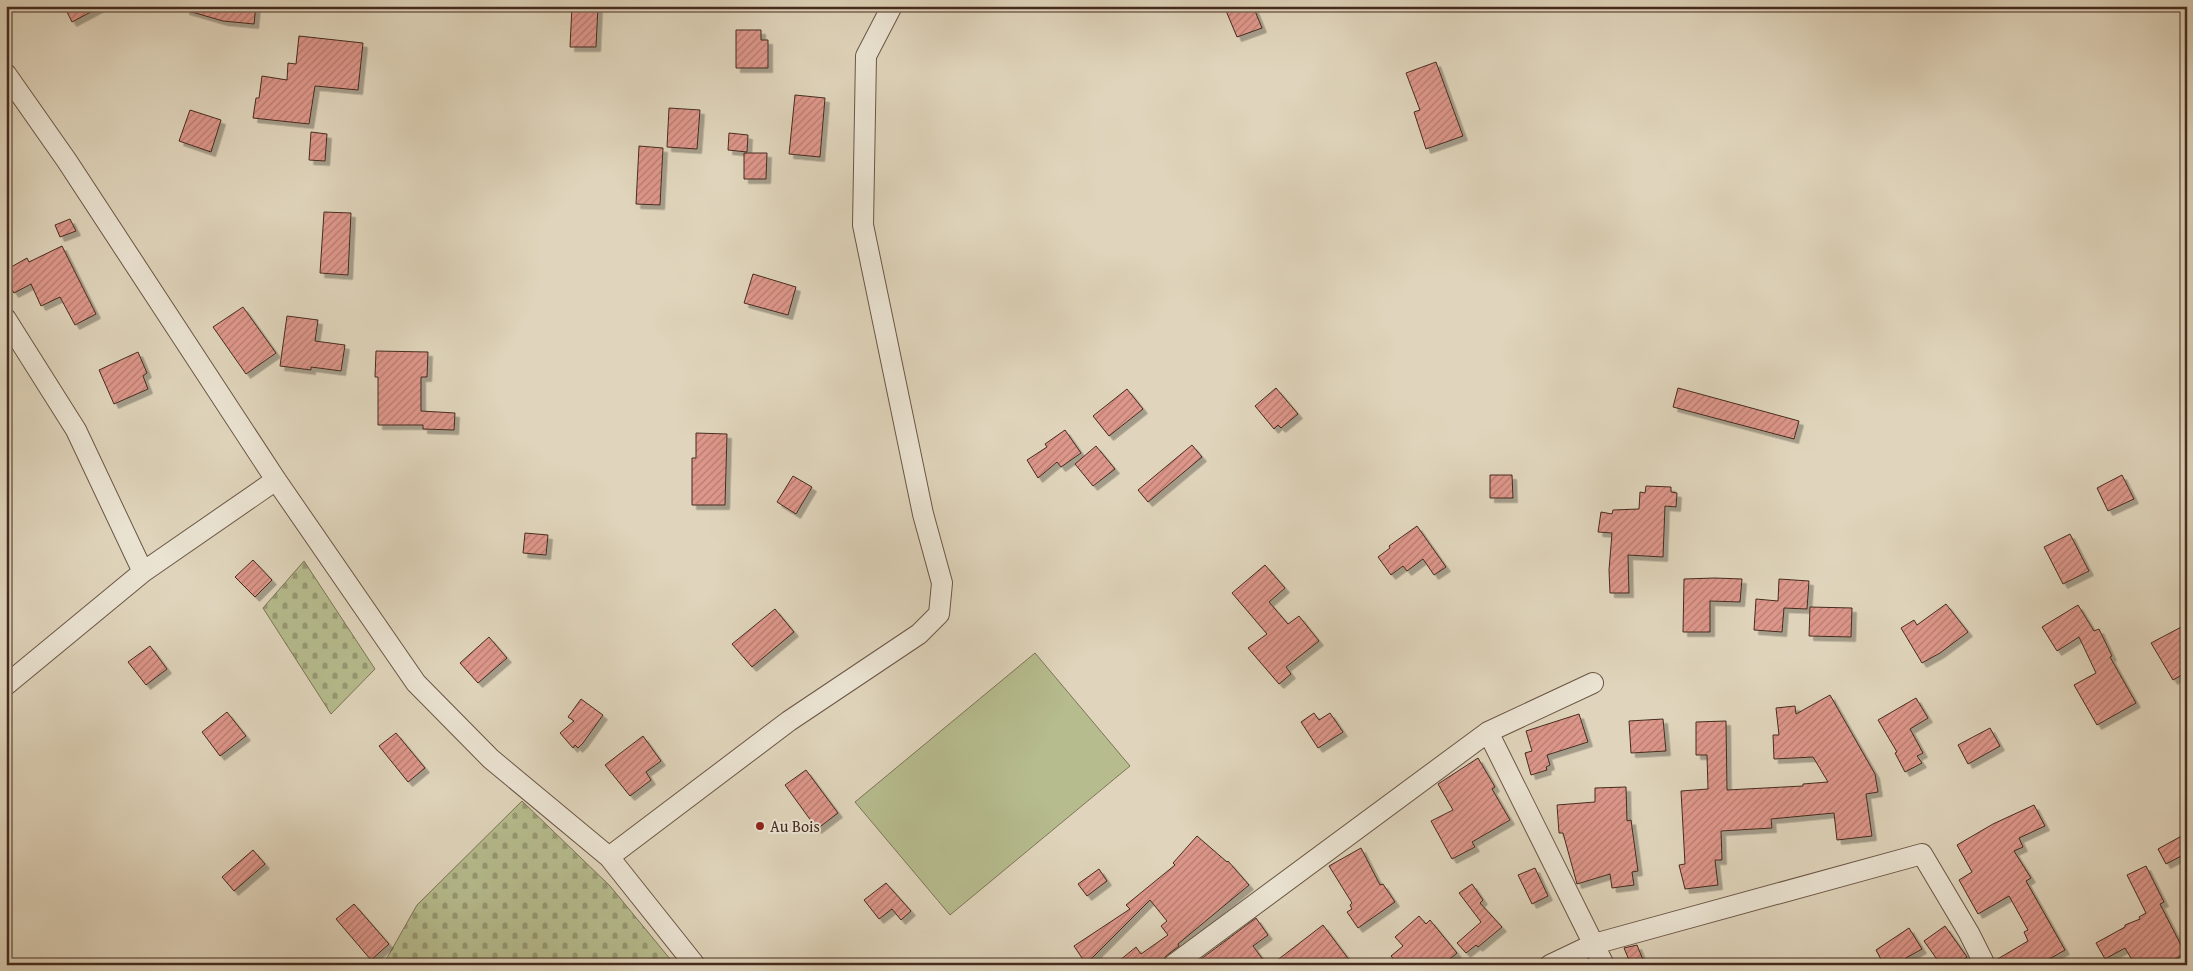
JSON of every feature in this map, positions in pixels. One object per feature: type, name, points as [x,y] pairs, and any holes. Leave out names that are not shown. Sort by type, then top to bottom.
[{"type":"street","points":[[609,857],[789,721],[919,634],[940,614],[942,583],[923,514],[863,225],[866,56],[892,6]]},
{"type":"street","points":[[6,74],[67,161],[276,480],[416,683],[491,758],[609,857],[695,965]]},
{"type":"street","points":[[6,319],[76,430],[143,572]]},
{"type":"street","points":[[6,685],[143,572],[276,480]]},
{"type":"street","points":[[1172,965],[1488,732],[1593,683]]},
{"type":"street","points":[[1488,732],[1604,965]]},
{"type":"street","points":[[1550,965],[1594,944],[1922,854],[1969,933],[1985,965]]},
{"type":"green space","points":[[304,561],[375,669],[331,714],[263,608]]},
{"type":"green space","points":[[1035,653],[1130,766],[950,915],[855,802]]},
{"type":"green space","points":[[522,801],[610,886],[675,965],[383,965],[417,905]]},
{"type":"building","points":[[64,6],[102,6],[72,22]]},
{"type":"building","points":[[185,6],[256,6],[254,24],[223,21],[185,10]]},
{"type":"building","points":[[572,6],[598,6],[596,47],[570,47]]},
{"type":"building","points":[[1224,6],[1253,6],[1262,28],[1237,37]]},
{"type":"building","points":[[736,30],[761,30],[761,40],[768,40],[768,68],[736,68]]},
{"type":"building","points":[[299,36],[363,43],[358,90],[315,86],[309,124],[253,118],[256,98],[259,98],[262,76],[287,80],[288,63],[296,64]]},
{"type":"building","points":[[1436,62],[1463,136],[1426,149],[1414,112],[1420,110],[1406,73]]},
{"type":"building","points":[[795,95],[825,98],[820,157],[789,154]]},
{"type":"building","points":[[669,108],[700,110],[697,149],[667,147]]},
{"type":"building","points":[[190,110],[221,120],[211,152],[179,141]]},
{"type":"building","points":[[311,132],[327,134],[325,161],[309,160]]},
{"type":"building","points":[[729,133],[748,135],[747,152],[728,150]]},
{"type":"building","points":[[639,146],[663,148],[660,205],[636,204]]},
{"type":"building","points":[[744,153],[767,153],[766,179],[744,179]]},
{"type":"building","points":[[324,212],[351,213],[348,275],[320,273]]},
{"type":"building","points":[[70,219],[76,231],[60,237],[55,225]]},
{"type":"building","points":[[62,246],[96,314],[75,325],[60,297],[41,306],[31,284],[14,293],[6,280],[6,270],[27,258],[29,262]]},
{"type":"building","points":[[753,274],[796,287],[788,315],[744,303]]},
{"type":"building","points":[[243,307],[276,353],[246,374],[213,327]]},
{"type":"building","points":[[287,316],[318,320],[315,341],[345,345],[341,371],[311,367],[311,370],[280,366]]},
{"type":"building","points":[[376,351],[428,352],[427,377],[421,377],[421,411],[455,413],[454,430],[423,429],[423,425],[378,425],[378,377],[375,377]]},
{"type":"building","points":[[138,352],[147,373],[143,376],[148,389],[114,404],[99,370]]},
{"type":"building","points":[[1276,388],[1298,414],[1281,428],[1278,425],[1274,429],[1255,406]]},
{"type":"building","points":[[1678,388],[1799,421],[1794,439],[1673,407]]},
{"type":"building","points":[[1127,389],[1143,409],[1109,436],[1093,416]]},
{"type":"building","points":[[1065,430],[1081,453],[1061,467],[1057,462],[1038,478],[1027,460],[1047,447],[1045,444]]},
{"type":"building","points":[[696,433],[727,434],[725,505],[692,505],[692,458],[696,458]]},
{"type":"building","points":[[1192,445],[1202,457],[1148,502],[1138,490]]},
{"type":"building","points":[[1096,446],[1115,469],[1093,486],[1075,464]]},
{"type":"building","points":[[1490,475],[1512,475],[1513,498],[1490,498]]},
{"type":"building","points":[[2122,475],[2134,499],[2108,511],[2097,488]]},
{"type":"building","points":[[793,476],[812,487],[796,514],[777,502]]},
{"type":"building","points":[[1646,486],[1671,487],[1671,492],[1677,493],[1676,507],[1665,506],[1663,557],[1628,555],[1629,593],[1610,593],[1609,570],[1612,533],[1598,532],[1601,512],[1612,514],[1613,510],[1639,509],[1640,492],[1645,493]]},
{"type":"building","points":[[1417,526],[1446,567],[1434,575],[1423,559],[1407,571],[1403,566],[1391,575],[1378,557],[1390,548],[1389,546]]},
{"type":"building","points":[[525,533],[548,535],[546,555],[523,553]]},
{"type":"building","points":[[2070,534],[2089,571],[2063,584],[2044,547]]},
{"type":"building","points":[[253,560],[272,580],[255,597],[235,577]]},
{"type":"building","points":[[1265,565],[1285,588],[1269,602],[1288,624],[1299,616],[1319,641],[1286,667],[1291,674],[1279,684],[1248,648],[1267,634],[1232,593]]},
{"type":"building","points":[[1684,579],[1742,579],[1740,602],[1710,601],[1710,632],[1683,632]]},
{"type":"building","points":[[1779,579],[1809,581],[1807,609],[1784,608],[1782,632],[1754,630],[1756,599],[1778,601]]},
{"type":"building","points":[[1946,604],[1968,632],[1940,653],[1922,663],[1901,628],[1914,620],[1917,625]]},
{"type":"building","points":[[2078,605],[2094,631],[2099,629],[2112,656],[2110,657],[2136,703],[2097,725],[2074,685],[2096,673],[2079,637],[2057,651],[2042,627]]},
{"type":"building","points":[[1810,607],[1852,608],[1851,637],[1809,636]]},
{"type":"building","points":[[775,609],[794,632],[752,667],[732,644]]},
{"type":"building","points":[[2187,624],[2187,672],[2173,680],[2151,643]]},
{"type":"building","points":[[489,637],[507,658],[478,683],[460,663]]},
{"type":"building","points":[[150,646],[167,669],[146,685],[128,662]]},
{"type":"building","points":[[1830,695],[1875,774],[1878,792],[1866,794],[1872,836],[1837,840],[1834,813],[1771,819],[1772,828],[1721,831],[1722,860],[1715,860],[1718,885],[1685,889],[1679,865],[1685,864],[1681,791],[1708,789],[1707,755],[1696,755],[1696,722],[1726,721],[1727,790],[1803,786],[1803,784],[1828,782],[1813,757],[1774,759],[1773,735],[1779,735],[1776,708],[1795,706],[1796,714]]},
{"type":"building","points":[[1916,698],[1928,718],[1910,729],[1923,753],[1917,756],[1922,763],[1905,772],[1895,753],[1897,752],[1878,720]]},
{"type":"building","points":[[581,699],[603,715],[583,743],[578,748],[575,745],[573,748],[560,733],[574,721],[568,717]]},
{"type":"building","points":[[227,712],[246,736],[220,756],[202,732]]},
{"type":"building","points":[[1314,713],[1319,720],[1330,713],[1343,732],[1318,748],[1301,722]]},
{"type":"building","points":[[1579,714],[1588,742],[1547,755],[1550,765],[1546,767],[1547,770],[1531,775],[1525,753],[1532,751],[1526,731]]},
{"type":"building","points":[[1663,719],[1666,751],[1631,753],[1629,721]]},
{"type":"building","points":[[1990,728],[2000,746],[1968,764],[1958,745]]},
{"type":"building","points":[[396,733],[425,768],[408,782],[379,746]]},
{"type":"building","points":[[643,736],[661,761],[646,772],[651,780],[630,796],[605,765]]},
{"type":"building","points":[[1478,758],[1495,787],[1492,789],[1510,820],[1472,842],[1475,847],[1452,859],[1431,821],[1453,810],[1438,784]]},
{"type":"building","points":[[806,770],[838,813],[817,829],[785,785]]},
{"type":"building","points":[[1626,787],[1627,821],[1631,820],[1638,871],[1632,872],[1634,885],[1612,888],[1610,874],[1577,884],[1563,833],[1559,833],[1557,805],[1595,802],[1595,788]]},
{"type":"building","points":[[2034,805],[2045,826],[2019,838],[2023,847],[2014,851],[2031,878],[2026,881],[2065,950],[2039,965],[1997,965],[1996,960],[2028,941],[2024,932],[2028,930],[2009,896],[1978,914],[1959,880],[1972,872],[1957,845],[1993,824]]},
{"type":"building","points":[[2187,833],[2187,853],[2166,864],[2158,849]]},
{"type":"building","points":[[1197,836],[1228,861],[1249,885],[1178,944],[1179,946],[1166,956],[1161,965],[1114,965],[1136,947],[1141,954],[1168,935],[1161,926],[1167,921],[1150,900],[1086,964],[1074,946],[1130,909],[1126,905],[1175,865],[1173,863]]},
{"type":"building","points":[[1361,848],[1380,885],[1383,884],[1395,902],[1358,928],[1347,912],[1352,909],[1350,905],[1352,903],[1329,866]]},
{"type":"building","points":[[253,850],[265,864],[234,891],[222,877]]},
{"type":"building","points":[[2146,866],[2164,902],[2160,904],[2185,953],[2165,965],[2135,965],[2125,948],[2105,959],[2096,943],[2125,927],[2125,925],[2140,919],[2139,917],[2146,913],[2127,875]]},
{"type":"building","points":[[1535,868],[1548,896],[1532,904],[1518,875]]},
{"type":"building","points":[[1099,869],[1107,881],[1087,896],[1078,884]]},
{"type":"building","points":[[886,883],[911,911],[901,920],[892,909],[879,919],[864,900]]},
{"type":"building","points":[[1472,884],[1483,900],[1480,903],[1502,927],[1478,947],[1476,945],[1466,953],[1457,943],[1481,922],[1459,893]]},
{"type":"building","points":[[354,904],[389,944],[371,960],[336,919]]},
{"type":"building","points":[[1419,916],[1426,924],[1430,920],[1457,953],[1443,965],[1398,965],[1391,956],[1403,946],[1395,937]]},
{"type":"building","points":[[1256,918],[1268,935],[1253,946],[1267,965],[1193,965]]},
{"type":"building","points":[[1323,925],[1353,965],[1271,965]]},
{"type":"building","points":[[1945,926],[1967,957],[1956,965],[1941,965],[1924,941]]},
{"type":"building","points":[[1909,928],[1922,949],[1906,958],[1910,965],[1884,965],[1876,950]]},
{"type":"building","points":[[1637,945],[1645,965],[1631,965],[1624,948]]},
{"type":"place","name":"Au Bois","points":[[760,826]]}]
